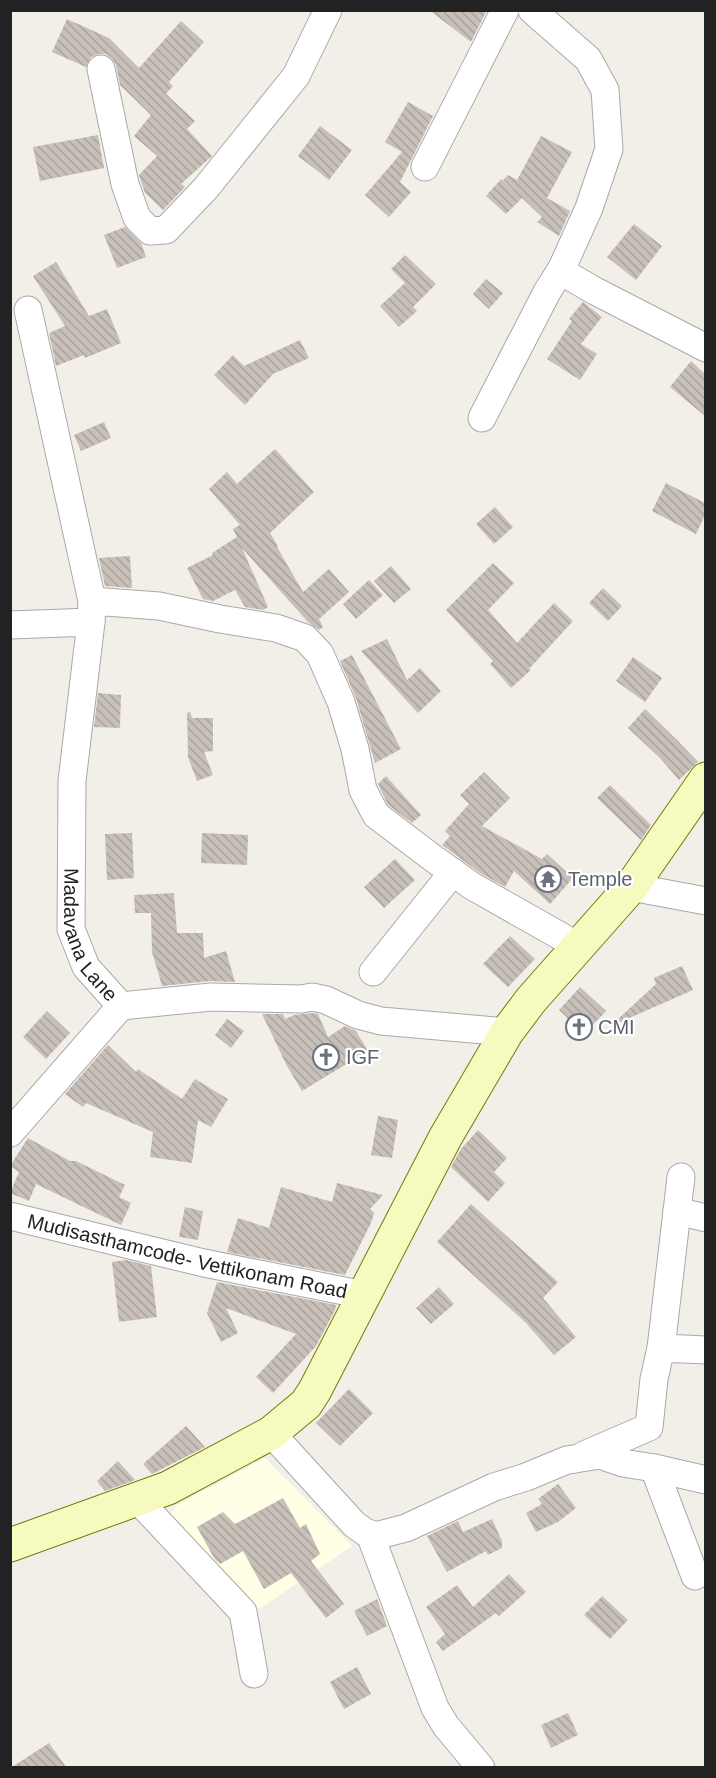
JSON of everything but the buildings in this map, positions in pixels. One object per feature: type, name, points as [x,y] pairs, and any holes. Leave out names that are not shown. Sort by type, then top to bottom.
[{"type":"street","points":[[101,69],[126,184],[137,218],[150,231],[166,230],[206,188],[296,75],[328,10]]},
{"type":"street","points":[[425,167],[504,10]]},
{"type":"street","points":[[482,418],[547,292],[562,268],[589,208],[609,149],[605,90],[588,59],[532,10]]},
{"type":"street","points":[[562,268],[564,273],[595,291],[705,348]]},
{"type":"street","name":"Madavana Lane","points":[[28,310],[91,611],[72,781],[71,929],[86,967],[121,1006],[211,997],[312,998],[326,1000],[358,1015],[381,1021],[507,1032]]},
{"type":"street","points":[[10,625],[91,611],[159,606],[220,620],[276,628],[305,638],[320,654],[340,702],[355,748],[363,790],[376,815],[472,886],[578,946]]},
{"type":"street","points":[[10,1545],[168,1488],[271,1433],[306,1404],[445,1138],[507,1032],[531,1000],[631,887],[705,779]]},
{"type":"street","points":[[373,972],[453,872]]},
{"type":"street","points":[[631,887],[705,901]]},
{"type":"street","points":[[10,1133],[121,1006]]},
{"type":"street","points":[[575,1459],[649,1427],[654,1379],[661,1348],[681,1177]]},
{"type":"street","points":[[677,1211],[705,1218]]},
{"type":"street","name":"Mudisasthamcode- Vettikonam Road","points":[[10,1216],[204,1263],[364,1296]]},
{"type":"street","points":[[661,1348],[705,1350]]},
{"type":"street","points":[[271,1433],[354,1524],[373,1535],[371,1537],[435,1708],[446,1726],[481,1767]]},
{"type":"street","points":[[371,1537],[406,1528],[494,1487],[526,1478],[575,1459],[600,1455],[622,1463],[705,1480]]},
{"type":"street","points":[[654,1468],[695,1576]]},
{"type":"street","points":[[137,1499],[243,1612],[254,1674]]},
{"type":"shaded area","points":[[265,1458],[352,1546],[262,1607],[230,1618],[169,1516],[177,1505]]},
{"type":"place","name":"Temple","points":[[548,879]]},
{"type":"place","name":"CMI","points":[[579,1027]]},
{"type":"place","name":"IGF","points":[[326,1057]]}]
